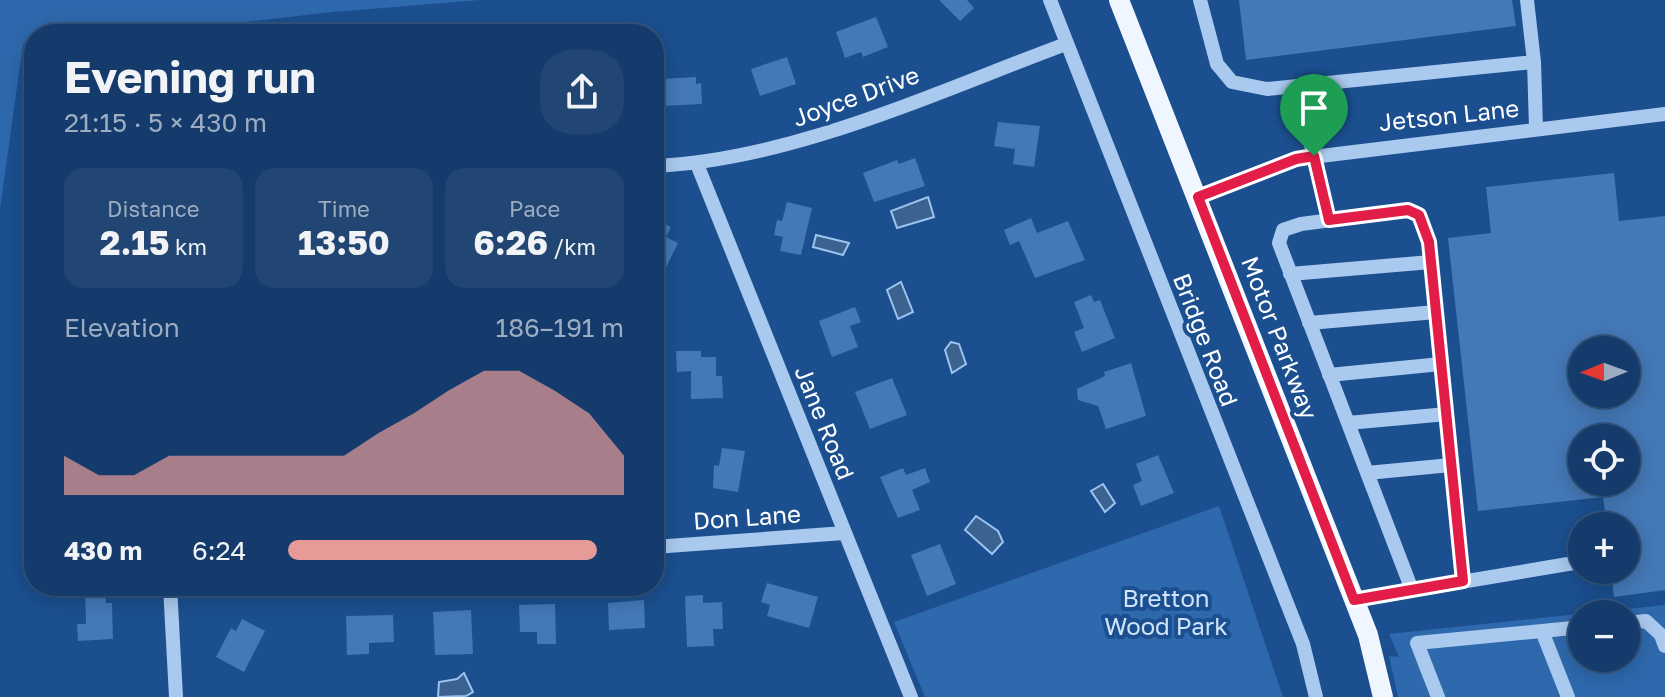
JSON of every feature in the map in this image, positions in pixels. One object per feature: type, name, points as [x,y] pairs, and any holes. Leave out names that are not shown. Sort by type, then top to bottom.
[{"type":"main road","name":"Motor Parkway","points":[[1119,0],[1368,635],[1383,697]]},
{"type":"street","name":"Bridge Road","points":[[1050,0],[1303,644],[1316,697]]},
{"type":"street","points":[[1200,0],[1217,64],[1232,82],[1267,89],[1534,62]]},
{"type":"street","points":[[1527,0],[1534,62],[1536,128]]},
{"type":"street","name":"Joyce Drive","points":[[664,166],[697,164],[790,145],[1066,44]]},
{"type":"street","points":[[1297,86],[1329,220]]},
{"type":"street","name":"Jetson Lane","points":[[1198,197],[1296,159],[1665,114]]},
{"type":"street","name":"Jane Road","points":[[697,164],[911,697]]},
{"type":"street","points":[[1412,590],[1290,274],[1279,243],[1283,230],[1329,220],[1408,210],[1419,215],[1431,262],[1463,581]]},
{"type":"street","points":[[1290,274],[1431,262]]},
{"type":"street","points":[[1309,323],[1436,312]]},
{"type":"street","points":[[1329,375],[1441,364]]},
{"type":"street","points":[[1348,423],[1447,414]]},
{"type":"street","points":[[1367,473],[1451,465]]},
{"type":"street","name":"Don Lane","points":[[664,546],[844,533]]},
{"type":"street","points":[[1354,600],[1568,564]]},
{"type":"street","points":[[171,596],[176,697]]},
{"type":"street","points":[[1640,622],[1646,621],[1661,635],[1665,646]]},
{"type":"street","points":[[1438,697],[1417,643],[1568,628]]},
{"type":"street","points":[[1542,631],[1568,697]]},
{"type":"green space","points":[[0,0],[480,0],[227,24],[24,24],[24,44],[0,209]]},
{"type":"green space","name":"Bretton Wood Park","points":[[1219,506],[1283,697],[925,697],[894,622]]},
{"type":"green space","points":[[1665,605],[1665,697],[1398,697],[1389,656],[1399,657],[1389,634],[1568,615],[1568,672],[1640,672],[1640,608]]},
{"type":"shaded area","points":[[928,197],[934,217],[897,228],[891,211]]},
{"type":"shaded area","points":[[816,235],[849,243],[843,255],[813,247]]},
{"type":"shaded area","points":[[901,282],[913,312],[898,319],[887,290]]},
{"type":"shaded area","points":[[951,342],[959,344],[966,364],[952,373],[945,350]]},
{"type":"shaded area","points":[[1103,484],[1115,503],[1105,512],[1091,491]]},
{"type":"shaded area","points":[[976,516],[998,531],[1003,542],[992,554],[965,530]]},
{"type":"shaded area","points":[[464,673],[473,692],[466,696],[438,697],[439,682],[457,679]]},
{"type":"building","points":[[939,0],[967,0],[974,8],[960,21]]},
{"type":"building","points":[[1239,0],[1512,0],[1516,26],[1246,60]]},
{"type":"building","points":[[876,17],[888,47],[863,57],[861,52],[845,58],[836,32]]},
{"type":"building","points":[[787,57],[796,84],[760,96],[751,69]]},
{"type":"building","points":[[696,77],[696,84],[701,83],[702,104],[664,106],[664,79]]},
{"type":"building","points":[[998,122],[1040,126],[1034,167],[1013,164],[1015,149],[994,146]]},
{"type":"building","points":[[915,158],[925,186],[874,202],[863,173],[897,160],[899,164]]},
{"type":"building","points":[[1614,173],[1619,221],[1665,216],[1665,590],[1614,597],[1613,584],[1640,584],[1640,512],[1605,512],[1603,497],[1478,511],[1448,238],[1491,233],[1486,187]]},
{"type":"building","points":[[787,202],[812,208],[801,255],[780,251],[783,237],[774,235],[777,220],[782,221]]},
{"type":"building","points":[[1031,218],[1037,233],[1068,221],[1085,260],[1035,278],[1019,241],[1010,245],[1004,230]]},
{"type":"building","points":[[664,223],[671,227],[666,237],[678,243],[664,272]]},
{"type":"building","points":[[1091,295],[1094,302],[1100,300],[1115,338],[1082,352],[1074,332],[1084,328],[1074,302]]},
{"type":"building","points":[[855,307],[861,322],[850,326],[858,347],[832,357],[819,321]]},
{"type":"building","points":[[676,351],[701,351],[701,357],[716,357],[716,376],[722,376],[723,398],[691,399],[691,371],[677,372]]},
{"type":"building","points":[[1131,363],[1146,416],[1106,429],[1098,406],[1078,400],[1077,389],[1105,376],[1104,372]]},
{"type":"building","points":[[892,378],[907,415],[870,429],[855,392]]},
{"type":"building","points":[[722,448],[745,451],[738,492],[713,488],[714,465],[719,466]]},
{"type":"building","points":[[1158,455],[1174,493],[1141,506],[1133,485],[1142,481],[1136,464]]},
{"type":"building","points":[[903,468],[906,475],[925,468],[930,482],[912,490],[920,510],[898,518],[880,477]]},
{"type":"building","points":[[940,544],[956,584],[927,596],[911,555]]},
{"type":"building","points":[[767,583],[818,597],[809,628],[767,616],[770,605],[761,602]]},
{"type":"building","points":[[703,595],[703,603],[722,602],[723,629],[713,629],[714,646],[687,647],[685,596]]},
{"type":"building","points":[[85,596],[106,596],[106,603],[112,603],[113,639],[78,641],[77,624],[86,624]]},
{"type":"building","points":[[644,600],[645,628],[609,630],[608,603]]},
{"type":"building","points":[[555,604],[556,644],[537,644],[537,632],[520,632],[519,605]]},
{"type":"building","points":[[471,610],[473,654],[435,655],[433,612]]},
{"type":"building","points":[[393,615],[394,642],[369,643],[369,654],[347,655],[346,616]]},
{"type":"building","points":[[242,619],[265,631],[244,672],[216,657],[231,628],[236,631]]},
{"type":"route","points":[[1314,156],[1329,220],[1408,210],[1419,215],[1429,242],[1463,581],[1354,600],[1269,389],[1198,197],[1296,159],[1314,156]]}]
